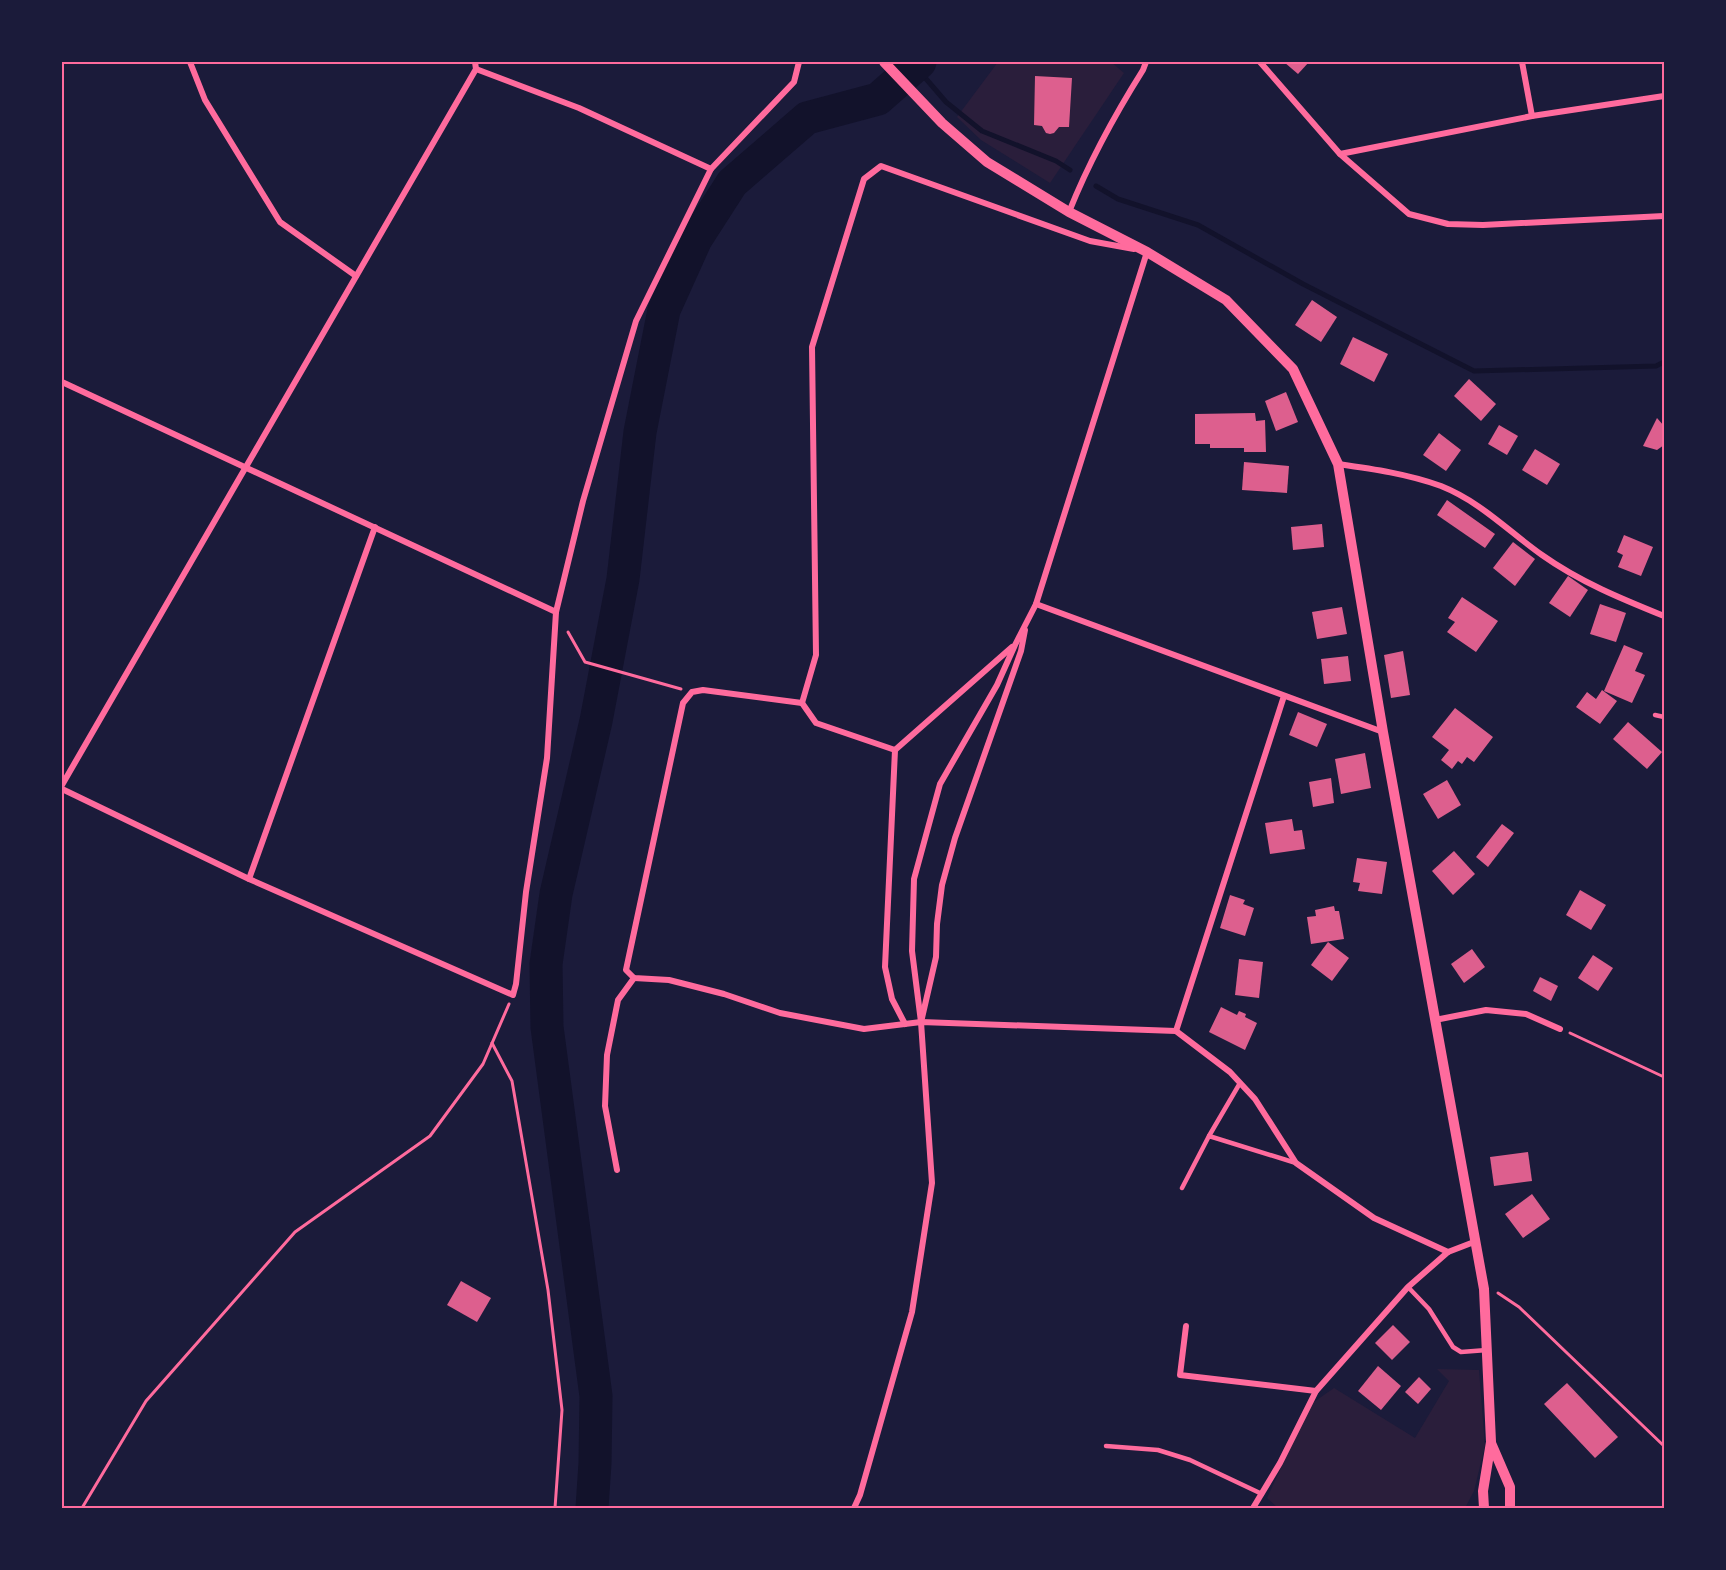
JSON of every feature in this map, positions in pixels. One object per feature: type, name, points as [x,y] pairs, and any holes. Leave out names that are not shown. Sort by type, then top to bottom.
[{"type":"street","points":[[190,62],[205,100],[280,222],[356,276]]},
{"type":"street","points":[[711,169],[579,108],[476,65],[62,787],[249,879],[513,995],[547,758],[556,612],[583,501],[636,321],[711,169],[794,82],[799,62]]},
{"type":"street","points":[[884,62],[942,123],[987,162],[1069,212],[1147,252],[1226,300],[1293,369],[1338,464],[1383,732],[1484,1289],[1491,1443],[1483,1491],[1484,1509]]},
{"type":"street","points":[[1069,212],[1085,173],[1111,121],[1146,62]]},
{"type":"street","points":[[1260,62],[1340,154],[1409,214],[1448,224],[1483,225],[1665,216]]},
{"type":"street","points":[[1522,62],[1532,116]]},
{"type":"street","points":[[1340,154],[1532,116],[1665,96]]},
{"type":"street","points":[[802,702],[816,655],[812,347],[864,178],[880,166],[1090,241],[1147,252]]},
{"type":"street","points":[[854,1509],[860,1495],[912,1312],[932,1183],[921,1022],[912,951],[914,879],[940,784],[998,685],[1036,604],[1147,252]]},
{"type":"street","points":[[62,382],[556,612]]},
{"type":"street","points":[[1338,464],[1381,470],[1441,486],[1485,509],[1543,556],[1599,590],[1665,616]]},
{"type":"street","points":[[249,879],[375,527]]},
{"type":"street","points":[[1036,604],[1383,732]]},
{"type":"street","points":[[921,1022],[936,957],[942,885],[955,838],[1021,651],[1026,623]]},
{"type":"street","points":[[905,1024],[892,999],[885,967],[895,750],[1015,645]]},
{"type":"street","points":[[895,750],[816,723],[802,702],[703,690],[692,692],[683,703],[626,970],[634,978],[669,980],[724,994],[780,1013],[864,1029],[921,1022],[1176,1031],[1230,1072],[1255,1099],[1296,1163],[1374,1218],[1448,1251]]},
{"type":"street","points":[[1176,1031],[1284,696]]},
{"type":"street","points":[[617,1170],[605,1106],[608,1055],[618,1000],[634,978]]},
{"type":"street","points":[[1435,1020],[1486,1010],[1526,1014],[1560,1029]]},
{"type":"street","points":[[1253,1509],[1280,1463],[1316,1391],[1408,1287],[1448,1251],[1474,1242]]},
{"type":"street","points":[[1186,1326],[1179,1376],[1316,1391]]},
{"type":"street","points":[[1491,1443],[1510,1487],[1510,1509]]},
{"type":"lane","points":[[1655,715],[1665,717]]},
{"type":"lane","points":[[1182,1188],[1240,1083]]},
{"type":"lane","points":[[1209,1136],[1296,1163]]},
{"type":"lane","points":[[1408,1287],[1429,1309],[1453,1347],[1461,1352],[1487,1350]]},
{"type":"lane","points":[[1106,1446],[1158,1450],[1190,1460],[1262,1494]]},
{"type":"path","points":[[556,612],[585,662],[692,692]]},
{"type":"path","points":[[82,1509],[146,1401],[295,1232],[430,1136],[483,1064],[513,995]]},
{"type":"path","points":[[1560,1029],[1665,1077]]},
{"type":"path","points":[[492,1043],[512,1081],[548,1290],[562,1410],[555,1509]]},
{"type":"path","points":[[1484,1289],[1499,1293],[1519,1307],[1665,1446]]},
{"type":"shaded area","points":[[998,62],[1111,62],[1124,73],[1050,183],[981,140],[957,117]]},
{"type":"shaded area","points":[[1437,1369],[1479,1370],[1485,1446],[1474,1491],[1465,1508],[1278,1508],[1267,1498],[1311,1404],[1334,1388],[1415,1438],[1449,1381]]},
{"type":"building","points":[[1284,62],[1309,62],[1298,74]]},
{"type":"building","points":[[1035,76],[1072,78],[1069,127],[1059,127],[1050,134],[1046,133],[1042,126],[1034,125]]},
{"type":"building","points":[[1312,300],[1337,317],[1321,342],[1295,325]]},
{"type":"building","points":[[1353,337],[1388,354],[1374,382],[1340,364]]},
{"type":"building","points":[[1469,379],[1496,404],[1481,421],[1454,396]]},
{"type":"building","points":[[1286,392],[1298,422],[1276,431],[1265,401]]},
{"type":"building","points":[[1255,413],[1256,421],[1265,420],[1266,452],[1244,452],[1244,448],[1210,448],[1210,444],[1195,444],[1195,414]]},
{"type":"building","points":[[1657,418],[1664,426],[1664,445],[1657,450],[1643,446]]},
{"type":"building","points":[[1499,425],[1518,436],[1507,455],[1488,444]]},
{"type":"building","points":[[1439,433],[1461,450],[1446,471],[1423,455]]},
{"type":"building","points":[[1535,449],[1560,464],[1547,485],[1522,470]]},
{"type":"building","points":[[1244,462],[1289,466],[1287,493],[1242,490]]},
{"type":"building","points":[[1447,500],[1495,534],[1485,548],[1437,515]]},
{"type":"building","points":[[1322,524],[1324,547],[1293,550],[1291,527]]},
{"type":"building","points":[[1624,535],[1653,547],[1641,576],[1618,567],[1623,555],[1617,552]]},
{"type":"building","points":[[1513,542],[1535,559],[1515,586],[1493,568]]},
{"type":"building","points":[[1568,576],[1588,590],[1570,617],[1549,603]]},
{"type":"building","points":[[1462,597],[1498,621],[1476,652],[1447,632],[1455,622],[1448,618]]},
{"type":"building","points":[[1600,604],[1626,613],[1616,642],[1590,634]]},
{"type":"building","points":[[1342,607],[1347,634],[1317,639],[1312,612]]},
{"type":"building","points":[[1624,645],[1643,653],[1635,671],[1645,675],[1632,703],[1604,691]]},
{"type":"building","points":[[1403,651],[1410,695],[1391,698],[1384,655]]},
{"type":"building","points":[[1348,656],[1351,681],[1324,684],[1321,659]]},
{"type":"building","points":[[1602,690],[1617,701],[1600,724],[1576,707],[1587,692],[1596,699]]},
{"type":"building","points":[[1455,708],[1493,737],[1474,762],[1467,757],[1462,764],[1458,761],[1452,769],[1441,760],[1449,750],[1432,737]]},
{"type":"building","points":[[1298,712],[1327,724],[1317,747],[1289,735]]},
{"type":"building","points":[[1628,722],[1662,752],[1647,769],[1613,739]]},
{"type":"building","points":[[1365,753],[1371,788],[1341,794],[1335,759]]},
{"type":"building","points":[[1331,778],[1334,803],[1313,807],[1309,782]]},
{"type":"building","points":[[1447,780],[1461,805],[1438,819],[1423,794]]},
{"type":"building","points":[[1292,819],[1294,831],[1302,830],[1305,849],[1270,854],[1265,823]]},
{"type":"building","points":[[1502,824],[1514,833],[1488,867],[1476,857]]},
{"type":"building","points":[[1454,851],[1475,874],[1453,895],[1432,871]]},
{"type":"building","points":[[1357,858],[1387,862],[1382,894],[1358,891],[1360,883],[1353,882]]},
{"type":"building","points":[[1580,890],[1606,905],[1591,930],[1566,915]]},
{"type":"building","points":[[1230,895],[1245,900],[1243,904],[1254,908],[1245,936],[1220,928]]},
{"type":"building","points":[[1334,906],[1335,911],[1339,911],[1344,939],[1311,944],[1307,917],[1316,916],[1315,910]]},
{"type":"building","points":[[1328,942],[1349,958],[1332,981],[1311,965]]},
{"type":"building","points":[[1472,949],[1485,967],[1464,983],[1451,964]]},
{"type":"building","points":[[1593,955],[1613,968],[1598,991],[1578,978]]},
{"type":"building","points":[[1239,959],[1263,962],[1259,998],[1235,995]]},
{"type":"building","points":[[1540,977],[1558,986],[1551,1001],[1533,991]]},
{"type":"building","points":[[1221,1007],[1237,1015],[1239,1011],[1246,1014],[1245,1017],[1257,1023],[1245,1050],[1209,1032]]},
{"type":"building","points":[[1528,1152],[1532,1181],[1494,1186],[1490,1157]]},
{"type":"building","points":[[1532,1194],[1550,1219],[1523,1238],[1505,1214]]},
{"type":"building","points":[[461,1281],[491,1298],[477,1322],[447,1305]]},
{"type":"building","points":[[1393,1325],[1410,1342],[1392,1360],[1375,1343]]},
{"type":"building","points":[[1378,1366],[1401,1386],[1381,1410],[1358,1391]]},
{"type":"building","points":[[1419,1377],[1431,1389],[1418,1404],[1405,1392]]},
{"type":"building","points":[[1567,1383],[1618,1437],[1595,1458],[1544,1404]]},
{"type":"waterway","points":[[592,1508],[596,1396],[547,1027],[546,964],[556,894],[596,721],[623,579],[640,432],[664,310],[696,239],[732,183],[807,118],[878,99],[920,62]]},
{"type":"waterway","points":[[915,66],[946,102],[982,131],[1056,161],[1070,170]]},
{"type":"waterway","points":[[1096,186],[1118,199],[1198,225],[1303,284],[1474,371],[1656,366],[1664,362]]}]
